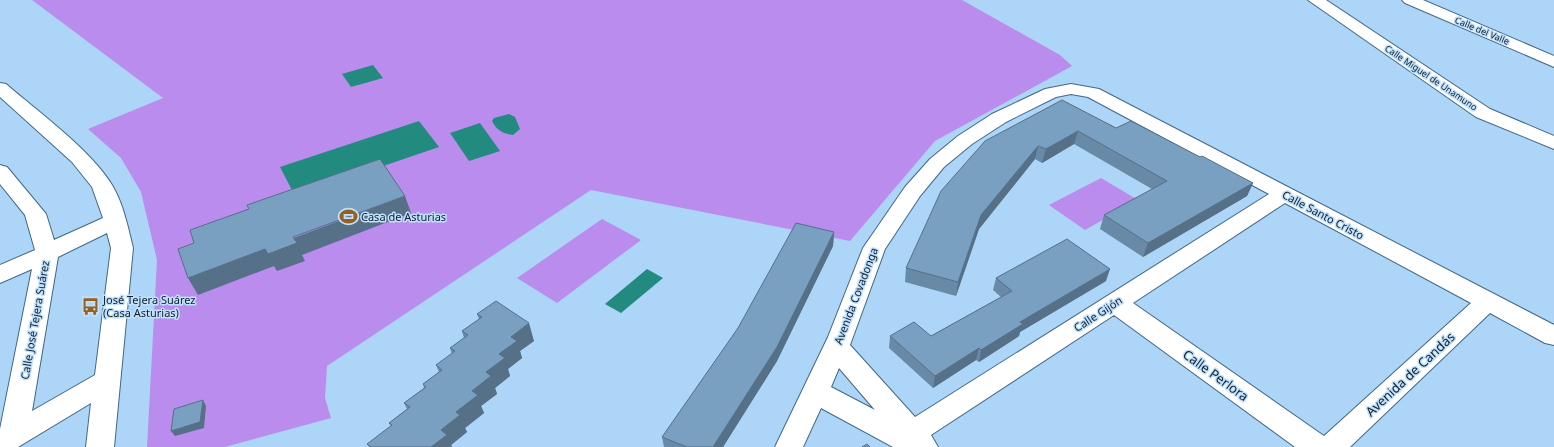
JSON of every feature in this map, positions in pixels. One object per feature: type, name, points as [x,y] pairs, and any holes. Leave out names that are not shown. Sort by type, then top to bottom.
[{"type":"street","name":"Calle Miguel de Unamuno","points":[[1316,0],[1482,113],[1554,143]]},
{"type":"street","name":"Calle del Valle","points":[[1410,0],[1554,62]]},
{"type":"street","points":[[0,88],[79,158],[102,186],[115,221],[122,248],[100,447]]},
{"type":"street","name":"Avenida Covadonga","points":[[789,447],[836,347],[874,248],[912,192],[937,163],[965,140],[999,118],[1052,93],[1071,89],[1093,93]]},
{"type":"street","name":"Calle Santo Cristo","points":[[1093,93],[1554,336]]},
{"type":"street","name":"Calle José Tejera Suárez","points":[[0,171],[35,214],[47,253],[7,439]]},
{"type":"street","name":"Calle Gijón","points":[[917,442],[1115,303],[1284,194]]},
{"type":"street","points":[[0,274],[115,221]]},
{"type":"street","name":"Avenida de Candás","points":[[1331,447],[1488,302]]},
{"type":"street","name":"Calle Perlora","points":[[1115,303],[1317,447]]},
{"type":"street","points":[[836,347],[917,442]]},
{"type":"street","points":[[7,439],[108,381]]},
{"type":"street","points":[[815,392],[900,436],[917,442]]},
{"type":"shaded area","name":"Casa de Asturias","points":[[32,0],[962,0],[1060,55],[1072,66],[935,141],[850,241],[591,190],[327,366],[325,398],[331,418],[225,447],[147,447],[157,260],[141,192],[121,158],[88,129],[163,98]]},
{"type":"shaded area","points":[[373,65],[383,78],[351,87],[342,74]]},
{"type":"shaded area","points":[[509,114],[515,117],[520,129],[513,135],[506,134],[501,131],[492,121],[494,118]]},
{"type":"shaded area","points":[[419,121],[439,147],[295,196],[280,167]]},
{"type":"shaded area","points":[[480,123],[500,151],[469,161],[450,133]]},
{"type":"shaded area","points":[[1101,178],[1138,200],[1085,230],[1049,205]]},
{"type":"shaded area","points":[[602,219],[641,240],[557,303],[517,278]]},
{"type":"shaded area","points":[[647,269],[663,278],[621,313],[605,304]]},
{"type":"building","points":[[1062,100],[1116,128],[1131,121],[1253,183],[1148,243],[1104,215],[1167,181],[1078,131],[1046,149],[1038,146],[981,215],[958,282],[906,268],[941,191],[985,141]]},
{"type":"building","points":[[380,159],[405,196],[293,237],[297,243],[268,254],[265,249],[188,278],[178,249],[194,243],[190,230],[249,209],[247,205]]},
{"type":"building","points":[[796,223],[834,232],[777,347],[713,447],[687,447],[662,437],[738,328]]},
{"type":"building","points":[[1067,239],[1110,269],[1020,322],[1023,324],[981,350],[979,348],[935,376],[890,336],[914,322],[931,336],[1012,291],[996,278]]},
{"type":"building","points":[[496,301],[529,323],[511,337],[517,341],[499,354],[505,358],[486,372],[491,376],[472,391],[478,395],[456,412],[460,415],[441,430],[447,435],[431,447],[371,447],[367,444],[392,425],[389,423],[410,407],[404,403],[426,387],[423,384],[442,370],[436,365],[455,351],[450,348],[468,335],[462,331],[482,317],[477,314]]},
{"type":"building","points":[[203,400],[200,422],[171,431],[174,409]]},
{"type":"building","points":[[867,444],[870,447],[862,447]]},
{"type":"place","name":"Casa de Asturias","points":[[348,217]]},
{"type":"place","name":"José Tejera Suárez (Casa Asturias)","points":[[90,306]]}]
